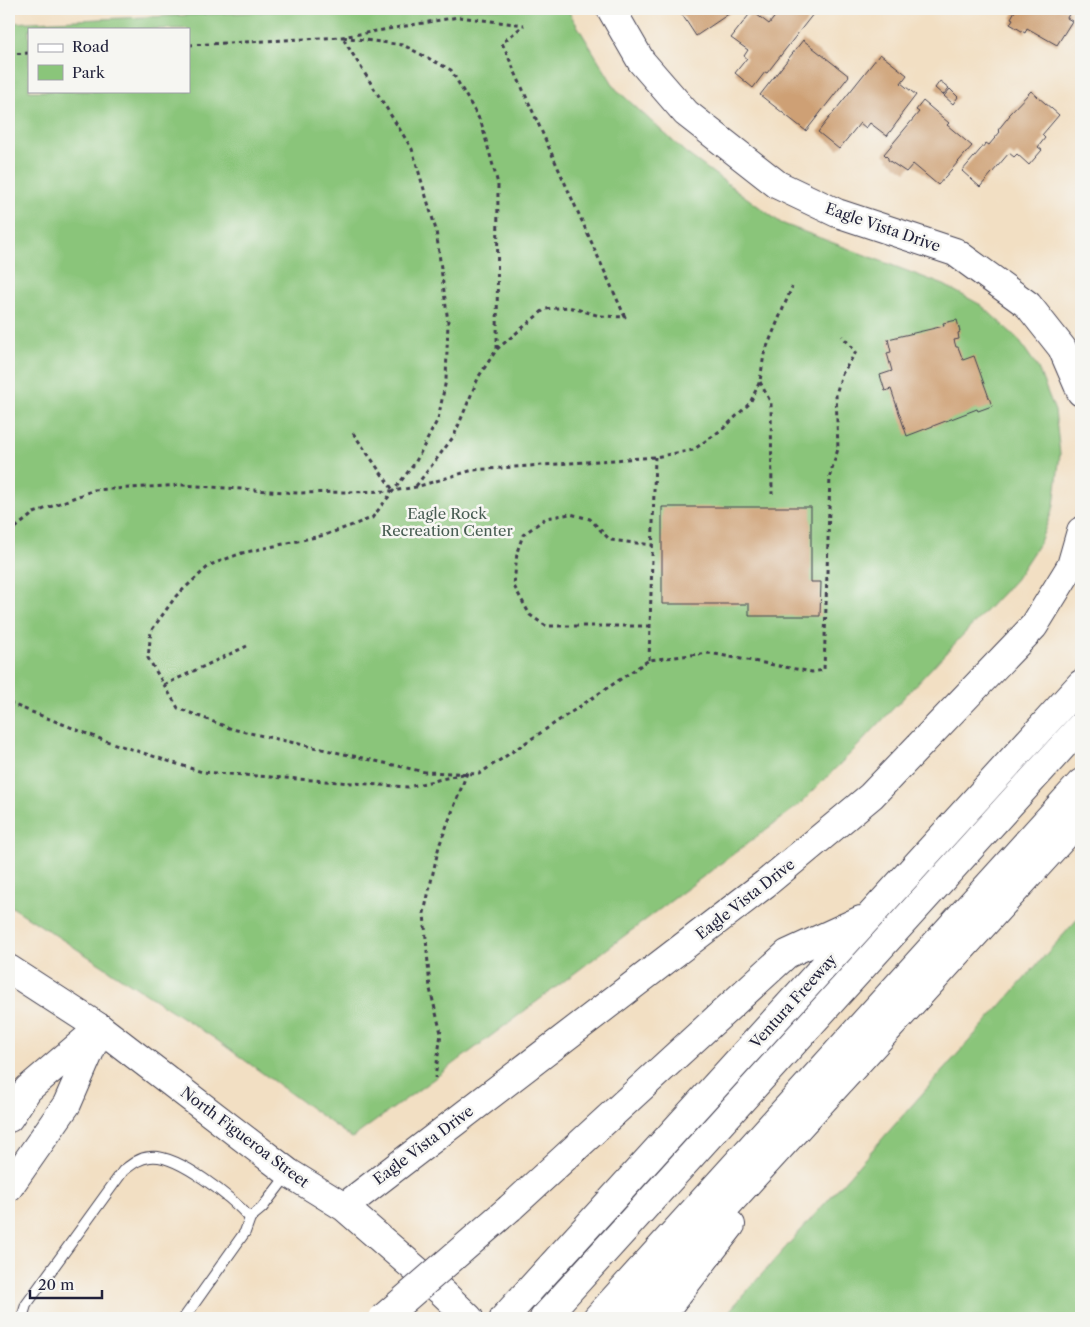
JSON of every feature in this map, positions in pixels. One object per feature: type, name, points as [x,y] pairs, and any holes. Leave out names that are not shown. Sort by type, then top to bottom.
[{"type":"main road","name":"Eagle Vista Drive","points":[[611,9],[642,61],[686,114],[778,184],[837,213],[955,252],[1028,305],[1062,348],[1081,392]]},
{"type":"main road","name":"Eagle Vista Drive","points":[[344,1206],[764,884],[870,796],[1034,626],[1071,566],[1081,531]]},
{"type":"main road","name":"Ventura Freeway","points":[[504,1318],[872,916],[1081,684]]},
{"type":"main road","points":[[544,1318],[1081,726]]},
{"type":"main road","points":[[627,1305],[1081,783]]},
{"type":"main road","points":[[597,1318],[627,1305],[855,1066],[1081,818]]},
{"type":"main road","points":[[383,1318],[510,1208],[787,954],[872,916]]},
{"type":"main road","name":"North Figueroa Street","points":[[9,969],[100,1028],[289,1173],[344,1206],[469,1318]]},
{"type":"main road","points":[[9,1118],[28,1089],[100,1028]]},
{"type":"main road","points":[[9,1188],[68,1104],[100,1028]]},
{"type":"main road","points":[[659,1318],[855,1066]]},
{"type":"lane","points":[[22,1318],[26,1306],[124,1171],[138,1160],[152,1156],[180,1164],[227,1197],[250,1218]]},
{"type":"lane","points":[[184,1318],[245,1232],[250,1218],[262,1208],[289,1173]]},
{"type":"path","points":[[190,45],[342,37],[458,17],[524,25],[502,43],[625,317],[600,316],[569,307],[545,309],[497,349],[479,376],[454,436],[416,487]]},
{"type":"path","points":[[342,37],[404,45],[451,70],[481,122],[498,184],[497,349]]},
{"type":"path","points":[[342,37],[412,149],[436,230],[448,322],[446,380],[438,418],[415,463],[372,518],[325,535],[242,552],[210,565],[176,596],[151,631],[148,658],[178,708],[232,729],[425,772],[479,774],[649,660],[709,653],[812,672],[824,670],[830,476],[838,449],[836,394],[842,374],[856,352],[842,336]]},
{"type":"path","points":[[9,54],[28,53]]},
{"type":"path","points":[[9,533],[34,513],[94,490],[183,485],[298,493],[393,491],[416,487],[473,470],[655,457],[693,450],[724,428],[750,403],[760,381],[764,354],[792,287]]},
{"type":"path","points":[[760,381],[771,402],[772,494]]},
{"type":"path","points":[[353,434],[393,491]]},
{"type":"path","points":[[649,660],[655,457]]},
{"type":"path","points":[[650,626],[546,626],[530,615],[514,586],[517,552],[523,535],[546,518],[570,514],[590,519],[610,540],[653,545]]},
{"type":"path","points":[[164,685],[247,646]]},
{"type":"path","points":[[9,704],[102,740],[202,772],[408,787],[467,773]]},
{"type":"path","points":[[435,1078],[441,1033],[430,989],[424,912],[439,846],[467,773]]},
{"type":"green space","name":"Eagle Rock Recreation Center","points":[[328,9],[567,9],[616,89],[686,153],[781,223],[944,285],[981,305],[1018,339],[1038,368],[1055,411],[1060,454],[1054,506],[1040,542],[1015,580],[854,750],[800,804],[435,1078],[352,1138],[214,1038],[9,905],[9,23]]},
{"type":"green space","points":[[1081,915],[1081,1318],[723,1318]]},
{"type":"building","points":[[687,9],[736,9],[696,36],[681,13]]},
{"type":"building","points":[[781,9],[817,9],[753,88],[735,73],[747,58],[744,56],[748,50],[731,38],[752,11],[769,24]]},
{"type":"building","points":[[1016,9],[1064,9],[1070,12],[1067,18],[1072,21],[1057,45],[1027,28],[1025,33],[1010,24]]},
{"type":"building","points":[[803,40],[849,76],[806,131],[760,95]]},
{"type":"building","points":[[880,54],[907,75],[901,83],[916,95],[887,136],[870,123],[866,128],[860,123],[839,149],[818,132]]},
{"type":"building","points":[[940,81],[949,88],[943,95],[935,88]]},
{"type":"building","points":[[950,89],[958,97],[953,104],[944,96]]},
{"type":"building","points":[[1031,91],[1059,115],[1042,135],[1045,138],[1038,147],[1042,150],[1029,165],[1017,154],[1014,157],[1009,153],[980,187],[962,171],[986,143],[989,145],[1000,132],[998,130],[1009,114]]},
{"type":"building","points":[[923,101],[972,146],[938,185],[913,164],[906,172],[888,160],[884,154],[919,112],[916,110]]},
{"type":"building","points":[[957,320],[960,332],[958,333],[959,339],[954,340],[956,347],[958,347],[963,360],[974,356],[992,406],[978,411],[977,409],[907,436],[891,389],[885,391],[880,375],[892,371],[887,353],[891,352],[888,339],[944,326],[943,323]]},
{"type":"building","points":[[662,507],[811,507],[811,582],[821,582],[820,616],[749,616],[749,604],[662,604]]}]
